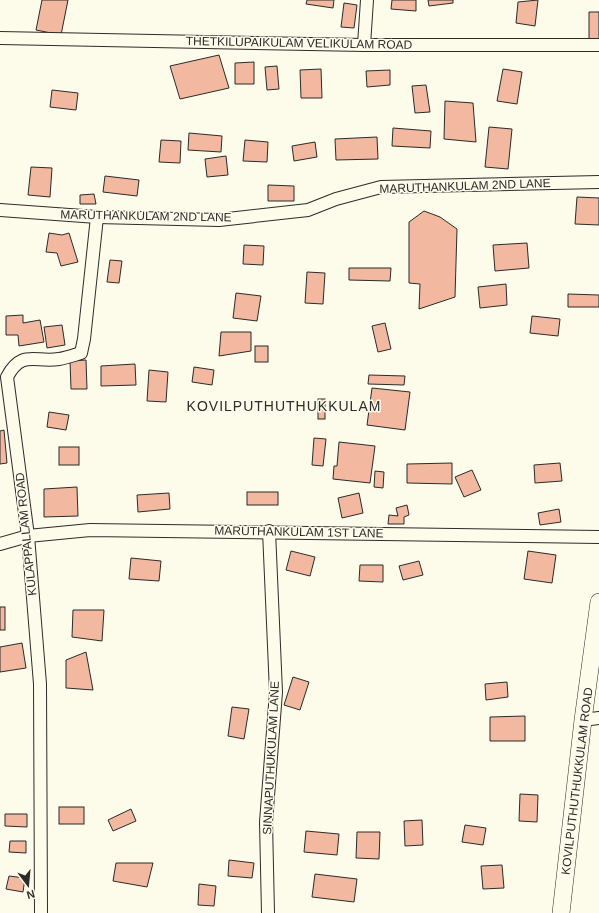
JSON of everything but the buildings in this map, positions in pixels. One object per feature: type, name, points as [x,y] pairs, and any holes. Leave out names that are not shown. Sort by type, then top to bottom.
[{"type":"street","points":[[364,45],[367,0]]},
{"type":"street","name":"THETKILUPAIKULAM VELIKULAM ROAD","points":[[0,38],[364,45],[599,45]]},
{"type":"street","name":"MARUTHANKULAM 2ND LANE","points":[[0,210],[97,217],[220,220],[308,210],[336,199],[381,187],[599,182]]},
{"type":"street","name":"KULAPPALLAM ROAD","points":[[41,913],[40,684],[28,536],[7,377],[14,365],[26,359],[59,359],[81,353],[84,339],[97,217]]},
{"type":"street","name":"MARUTHANKULAM 1ST LANE","points":[[0,544],[28,536],[90,530],[269,531],[599,537]]},
{"type":"street","name":"SINNAPUTHUKULAM LANE","points":[[268,913],[266,822],[276,692],[269,531]]},
{"type":"street","name":"KOVILPUTHUTHUKKULAM ROAD","points":[[561,913],[591,719],[599,602]]},
{"type":"district","name":"KOVILPUTHUTHUKKULAM","points":[[284,406]]}]
